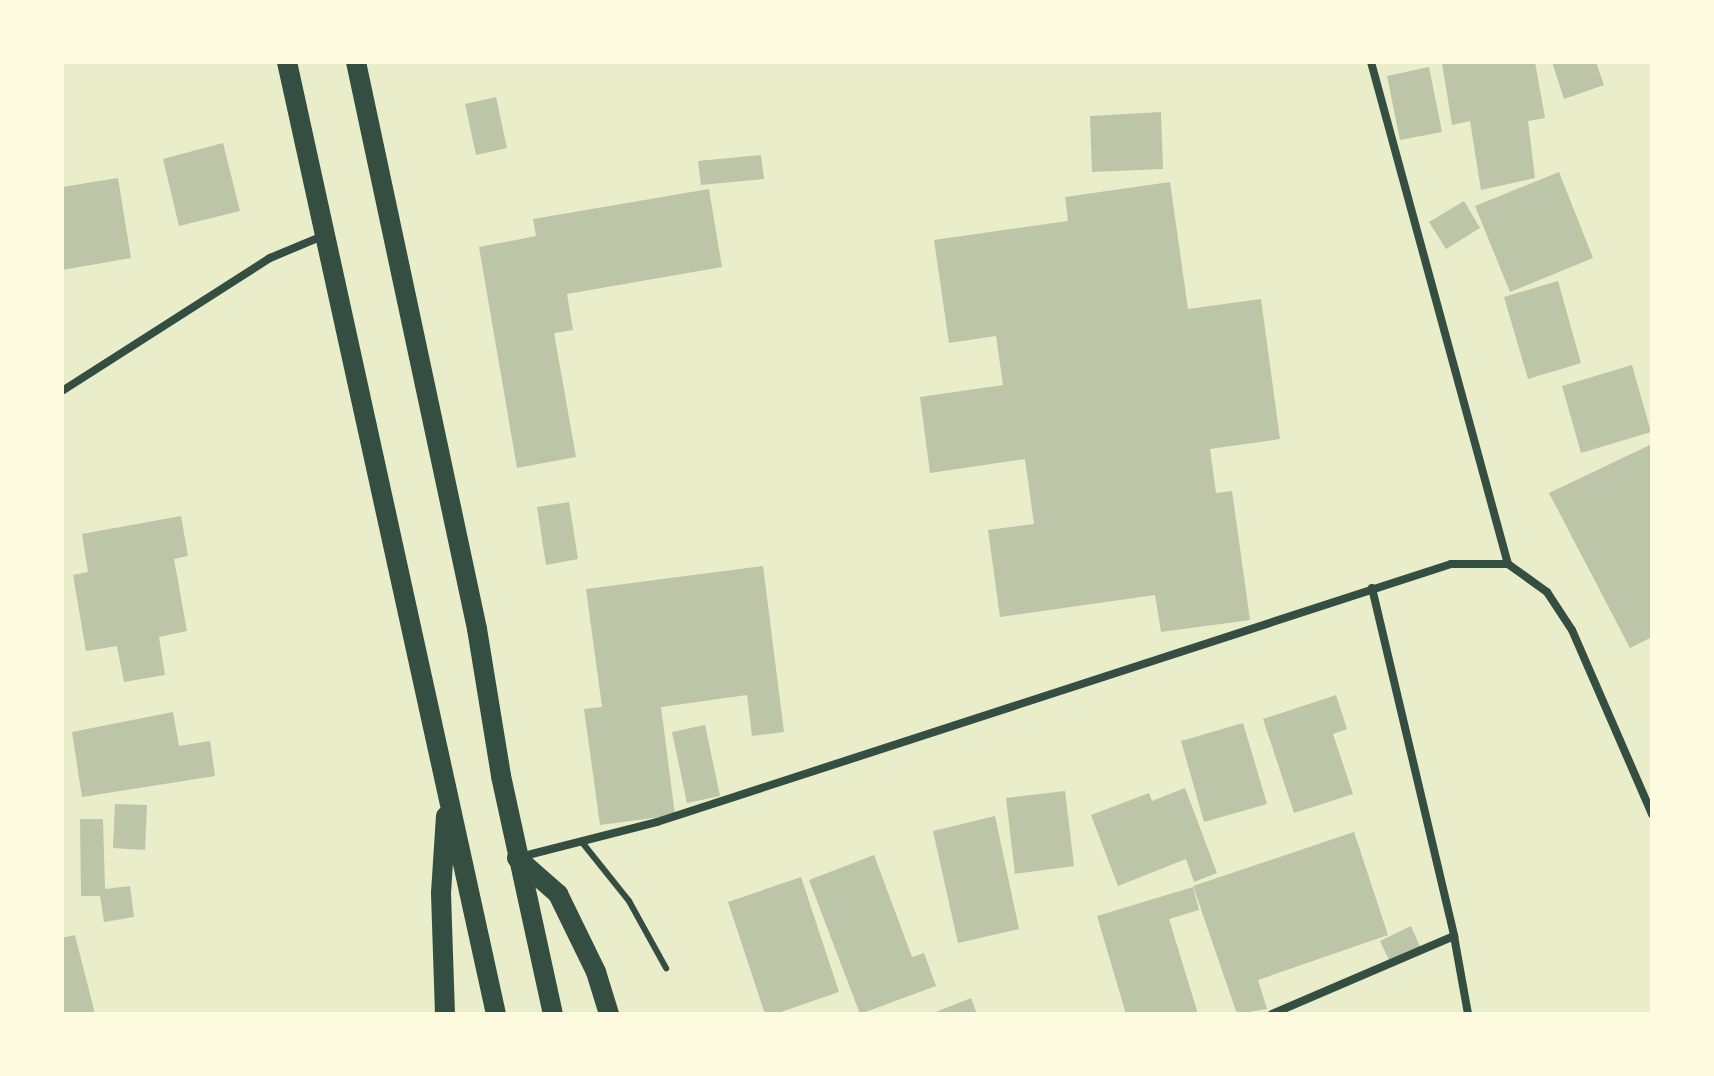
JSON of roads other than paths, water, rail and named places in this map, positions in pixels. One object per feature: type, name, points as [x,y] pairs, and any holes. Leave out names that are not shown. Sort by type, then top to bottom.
[{"type":"main road","points":[[287,62],[496,1014]]},
{"type":"main road","points":[[356,62],[477,629],[517,858],[553,1014]]},
{"type":"main road","points":[[445,1014],[441,893],[448,792]]},
{"type":"main road","points":[[517,858],[558,894],[596,972],[609,1014]]},
{"type":"street","points":[[1371,62],[1508,564]]},
{"type":"street","points":[[62,391],[270,258],[325,235]]},
{"type":"street","points":[[517,858],[672,817],[1451,564],[1508,564],[1547,592],[1572,630],[1652,814]]},
{"type":"street","points":[[1372,588],[1454,936],[1468,1014]]},
{"type":"street","points":[[1272,1014],[1454,936]]},
{"type":"lane","points":[[581,841],[629,901],[666,968]]}]
